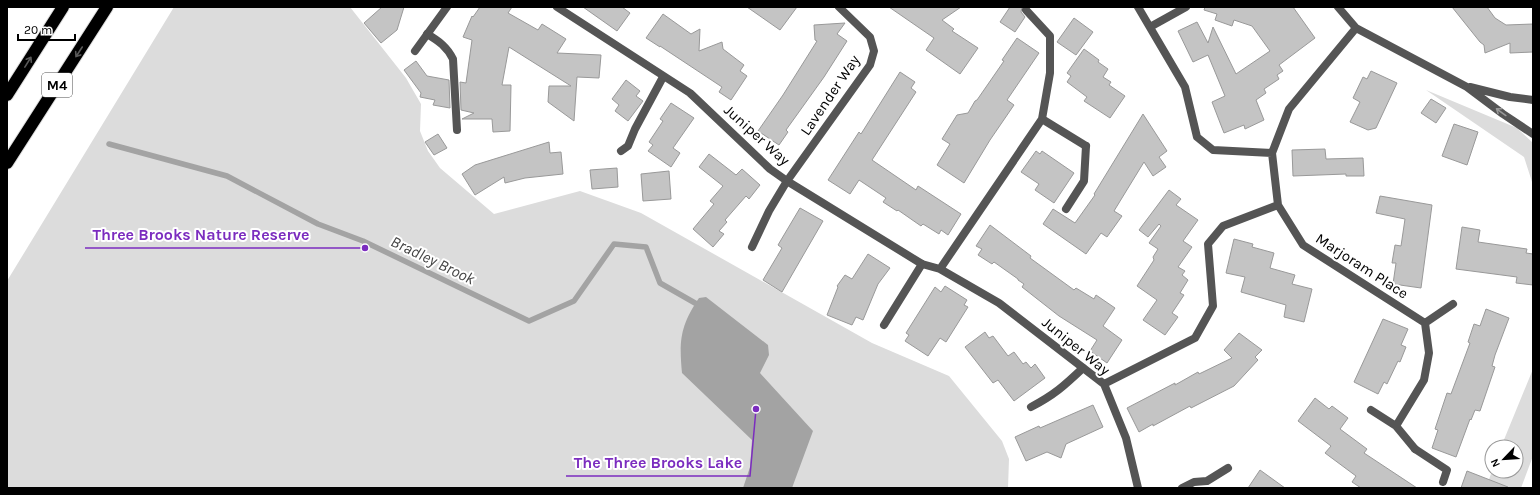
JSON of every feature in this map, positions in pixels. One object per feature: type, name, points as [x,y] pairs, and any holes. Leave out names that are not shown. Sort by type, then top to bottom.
[{"type":"highway","name":"M4","points":[[7,95],[63,7]]},
{"type":"highway","name":"M4","points":[[7,163],[107,7]]},
{"type":"street","points":[[415,51],[447,7]]},
{"type":"street","name":"Lavender Way","points":[[752,247],[769,211],[787,181],[870,65],[874,51],[870,36],[839,7]]},
{"type":"street","points":[[1138,7],[1185,87],[1197,137],[1213,150],[1272,153]]},
{"type":"street","points":[[1150,27],[1186,7]]},
{"type":"street","points":[[1338,7],[1356,28],[1467,87],[1533,134]]},
{"type":"street","name":"Juniper Way","points":[[561,8],[690,94],[770,169],[787,181],[922,264],[940,269],[999,303],[1104,384],[1126,438],[1138,488]]},
{"type":"street","points":[[940,269],[1042,119],[1050,73],[1050,36],[1026,10]]},
{"type":"street","name":"Marjoram Place","points":[[1356,28],[1289,109],[1272,153],[1278,205],[1303,245],[1425,323]]},
{"type":"street","points":[[427,34],[448,50],[452,59],[457,130]]},
{"type":"street","points":[[621,151],[628,146],[634,129],[663,77]]},
{"type":"street","points":[[1467,87],[1510,97],[1533,100]]},
{"type":"street","points":[[1042,119],[1086,146],[1084,182],[1066,209]]},
{"type":"street","points":[[1104,384],[1196,338],[1213,306],[1208,244],[1223,226],[1278,205]]},
{"type":"street","points":[[884,325],[922,264]]},
{"type":"street","points":[[1396,426],[1424,380],[1429,353],[1425,323],[1454,304]]},
{"type":"street","points":[[1031,407],[1052,396],[1064,387],[1083,368]]},
{"type":"street","points":[[1370,410],[1396,426],[1415,449],[1447,470],[1443,482]]},
{"type":"street","points":[[1182,488],[1194,482],[1207,480],[1228,468]]},
{"type":"shaded area","points":[[174,7],[350,7],[406,78],[421,104],[420,131],[428,151],[440,168],[494,214],[580,191],[641,213],[872,343],[949,376],[1002,441],[1009,459],[1008,488],[7,488],[7,281]]},
{"type":"shaded area","points":[[1426,90],[1517,128],[1533,143],[1533,185],[1524,157]]},
{"type":"shaded area","points":[[706,297],[768,345],[769,355],[760,373],[813,431],[792,488],[743,488],[750,467],[752,440],[682,373],[681,343],[684,326],[699,298]]},
{"type":"shaded area","points":[[1533,369],[1533,456],[1521,488],[1486,488],[1489,479],[1524,479],[1524,439],[1504,439]]},
{"type":"building","points":[[382,7],[404,7],[397,30],[381,43],[364,23]]},
{"type":"building","points":[[480,7],[512,7],[508,13],[538,30],[542,24],[566,39],[557,53],[601,55],[599,78],[577,77],[574,121],[548,102],[549,86],[571,86],[509,47],[502,85],[511,85],[510,131],[493,132],[492,119],[462,119],[474,113],[461,110],[460,82],[466,83],[472,40],[463,37],[472,16],[473,17]]},
{"type":"building","points":[[583,7],[622,7],[630,13],[617,31]]},
{"type":"building","points":[[747,7],[797,7],[780,30]]},
{"type":"building","points":[[889,7],[961,7],[942,20],[954,29],[952,31],[978,48],[960,74],[926,50],[934,38]]},
{"type":"building","points":[[1010,7],[1022,7],[1021,12],[1025,17],[1015,32],[1000,22]]},
{"type":"building","points":[[1205,7],[1293,7],[1315,38],[1279,65],[1283,71],[1277,75],[1279,79],[1264,89],[1266,93],[1256,100],[1264,120],[1245,129],[1244,125],[1224,133],[1212,102],[1225,96],[1208,55],[1193,62],[1178,31],[1197,22],[1208,43],[1213,27],[1236,74],[1270,51],[1252,26],[1234,20],[1232,26],[1215,20],[1217,14],[1204,10]]},
{"type":"building","points":[[1452,7],[1487,7],[1495,18],[1506,25],[1533,24],[1533,52],[1510,53],[1510,43],[1485,53],[1484,45]]},
{"type":"building","points":[[663,14],[691,34],[700,29],[699,51],[722,42],[723,49],[744,65],[740,71],[747,76],[731,100],[719,92],[722,87],[646,38]]},
{"type":"building","points":[[1074,18],[1093,32],[1076,55],[1057,42]]},
{"type":"building","points":[[845,23],[837,34],[847,41],[824,77],[786,130],[788,132],[779,145],[758,131],[817,41],[815,40],[814,25]]},
{"type":"building","points":[[1017,38],[1039,53],[1007,100],[1014,105],[990,140],[964,183],[937,165],[950,144],[942,139],[957,115],[968,113],[1004,61],[1002,60]]},
{"type":"building","points":[[1084,49],[1108,69],[1103,77],[1111,82],[1109,85],[1125,96],[1110,118],[1084,101],[1087,97],[1067,82],[1071,76],[1067,73]]},
{"type":"building","points":[[416,61],[427,76],[449,80],[450,108],[433,105],[435,100],[420,97],[421,93],[404,70]]},
{"type":"building","points":[[1371,71],[1397,83],[1376,128],[1368,130],[1350,122],[1360,102],[1353,98],[1363,77],[1367,79]]},
{"type":"building","points":[[900,72],[915,82],[911,88],[916,92],[872,160],[916,190],[918,186],[961,214],[948,235],[941,230],[939,234],[923,224],[921,226],[898,210],[897,211],[883,202],[886,198],[859,180],[850,194],[828,180],[859,132],[861,134]]},
{"type":"building","points":[[626,80],[640,91],[636,96],[643,101],[628,121],[615,111],[619,105],[612,99]]},
{"type":"building","points":[[1431,99],[1446,108],[1436,123],[1421,113]]},
{"type":"building","points":[[671,103],[694,118],[673,148],[680,153],[671,167],[648,151],[653,145],[649,142],[663,121],[660,119]]},
{"type":"building","points":[[1143,114],[1167,151],[1159,157],[1166,167],[1153,176],[1144,162],[1114,211],[1122,216],[1107,237],[1101,233],[1086,254],[1043,224],[1053,209],[1075,223],[1095,195],[1094,194]]},
{"type":"building","points":[[1454,124],[1478,132],[1467,165],[1442,156]]},
{"type":"building","points":[[438,134],[447,148],[434,155],[425,142]]},
{"type":"building","points":[[549,142],[550,153],[561,152],[563,174],[525,178],[505,183],[504,177],[475,195],[462,174],[475,165]]},
{"type":"building","points":[[1325,149],[1326,159],[1363,158],[1364,176],[1346,176],[1346,174],[1293,176],[1292,150]]},
{"type":"building","points":[[1036,151],[1040,154],[1042,151],[1074,173],[1054,203],[1035,190],[1039,184],[1021,172]]},
{"type":"building","points":[[709,154],[736,175],[742,169],[760,185],[749,199],[746,196],[725,220],[727,222],[719,231],[724,234],[713,247],[693,229],[714,204],[710,201],[723,186],[699,167]]},
{"type":"building","points":[[617,168],[618,187],[592,189],[590,170]]},
{"type":"building","points":[[669,171],[671,199],[643,201],[641,174]]},
{"type":"building","points":[[1169,190],[1181,199],[1176,205],[1198,220],[1183,241],[1192,247],[1178,267],[1185,271],[1182,275],[1188,280],[1180,293],[1184,295],[1172,313],[1178,317],[1165,335],[1143,320],[1157,300],[1137,286],[1154,260],[1153,257],[1158,249],[1149,243],[1161,226],[1159,224],[1148,237],[1139,230]]},
{"type":"building","points":[[1380,196],[1432,205],[1421,288],[1393,284],[1396,263],[1392,263],[1395,245],[1401,246],[1405,219],[1376,213]]},
{"type":"building","points":[[800,208],[823,221],[782,292],[763,280],[782,248],[778,245]]},
{"type":"building","points":[[990,225],[1031,256],[1030,258],[1074,290],[1076,288],[1094,299],[1096,295],[1115,308],[1103,326],[1122,340],[1107,363],[1090,351],[1097,340],[1059,316],[1022,287],[1024,284],[1018,279],[994,262],[992,264],[978,255],[982,249],[976,246]]},
{"type":"building","points":[[1462,227],[1480,230],[1478,242],[1527,249],[1526,253],[1533,254],[1533,285],[1516,283],[1517,277],[1456,269]]},
{"type":"building","points":[[1234,239],[1253,244],[1252,247],[1274,253],[1270,268],[1295,275],[1292,284],[1312,289],[1304,322],[1284,317],[1286,305],[1241,292],[1245,277],[1226,273]]},
{"type":"building","points":[[868,254],[890,268],[878,284],[863,320],[856,317],[852,325],[827,315],[838,287],[837,286],[845,275],[852,279]]},
{"type":"building","points":[[945,286],[967,300],[964,305],[968,307],[946,342],[940,338],[928,356],[905,341],[909,335],[906,333],[935,287],[941,292]]},
{"type":"building","points":[[1486,309],[1509,318],[1495,355],[1492,366],[1495,367],[1480,411],[1475,410],[1471,420],[1470,419],[1456,457],[1432,448],[1438,430],[1435,429],[1447,393],[1451,394],[1470,343],[1468,342],[1474,324],[1480,326]]},
{"type":"building","points":[[1383,319],[1408,329],[1401,345],[1406,347],[1400,362],[1398,361],[1387,384],[1384,382],[1378,394],[1354,382]]},
{"type":"building","points":[[985,332],[989,338],[993,336],[1008,356],[1014,352],[1023,364],[1026,362],[1031,368],[1035,364],[1045,378],[1014,401],[998,380],[993,383],[965,347]]},
{"type":"building","points":[[1239,333],[1262,350],[1255,357],[1258,360],[1234,386],[1139,432],[1127,408],[1198,372],[1199,374],[1232,358],[1224,350]]},
{"type":"building","points":[[1315,398],[1329,409],[1332,406],[1348,418],[1340,429],[1367,449],[1364,453],[1417,488],[1361,488],[1352,482],[1356,476],[1325,453],[1331,446],[1298,421]]},
{"type":"building","points":[[1093,405],[1103,427],[1066,444],[1061,458],[1047,452],[1026,461],[1015,437]]},
{"type":"building","points":[[1260,470],[1285,488],[1248,488]]},
{"type":"building","points":[[1467,471],[1484,478],[1484,479],[1508,487],[1508,488],[1461,488]]},
{"type":"waterway","name":"Bradley Brook","points":[[109,144],[227,176],[318,224],[363,241],[529,321],[574,301],[614,244],[646,247],[660,283],[695,303]]},
{"type":"place","name":"Three Brooks Nature Reserve","points":[[365,248]]},
{"type":"place","name":"The Three Brooks Lake","points":[[756,409]]}]
